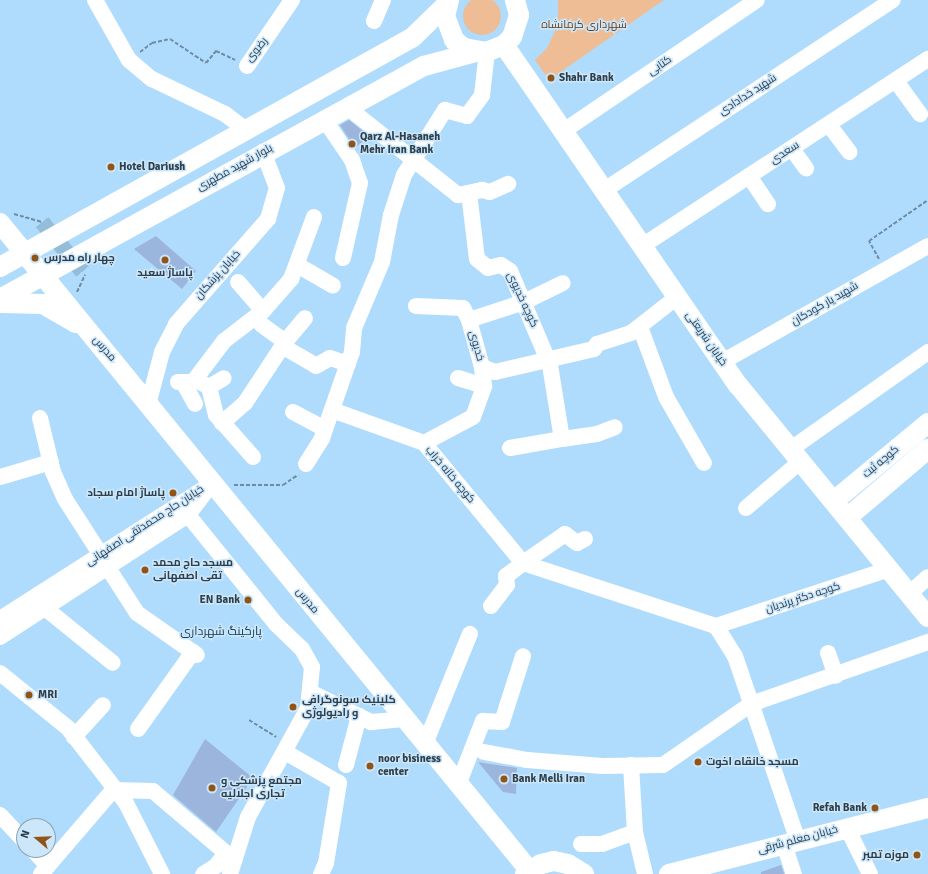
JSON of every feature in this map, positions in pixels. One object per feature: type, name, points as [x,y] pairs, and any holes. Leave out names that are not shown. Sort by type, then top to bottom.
[{"type":"main road","points":[[448,2],[448,29],[459,44],[489,50],[517,26],[515,0]]},
{"type":"main road","points":[[0,267],[24,252],[245,129],[412,38],[448,2]]},
{"type":"main road","name":"بلوار شهید مطهری","points":[[0,299],[263,152],[424,66],[489,50]]},
{"type":"main road","name":"خیابان شریعتی","points":[[489,50],[562,132],[722,362],[928,617]]},
{"type":"main road","points":[[245,129],[263,152]]},
{"type":"main road","name":"مدرس","points":[[6,218],[24,252],[88,331],[149,401],[211,484],[425,744],[527,872]]},
{"type":"main road","points":[[0,303],[43,304],[88,331]]},
{"type":"main road","name":"کوچه ثبت","points":[[834,501],[928,423]]},
{"type":"main road","name":"کوچه ثبت","points":[[848,517],[928,449]]},
{"type":"main road","points":[[890,453],[890,464],[902,470]]},
{"type":"main road","name":"خیابان معلم شرقی","points":[[669,874],[928,808]]},
{"type":"main road","points":[[527,872],[554,861],[568,864],[584,874]]},
{"type":"street","points":[[94,0],[129,60],[152,79],[225,114],[245,129]]},
{"type":"street","name":"رضوی","points":[[247,66],[292,0]]},
{"type":"street","points":[[374,21],[383,0]]},
{"type":"street","name":"کتابی","points":[[562,132],[757,0]]},
{"type":"street","name":"شهید خدادادی","points":[[603,191],[893,0]]},
{"type":"street","points":[[306,464],[325,429],[348,364],[354,328],[382,262],[391,215],[411,160],[445,110],[468,116],[482,95],[489,50]]},
{"type":"street","name":"سعدی","points":[[642,246],[928,59]]},
{"type":"street","points":[[896,81],[920,114]]},
{"type":"street","points":[[347,107],[411,160],[458,195],[490,192],[508,184]]},
{"type":"street","points":[[324,119],[352,160],[360,183],[343,258]]},
{"type":"street","points":[[829,125],[849,152]]},
{"type":"street","points":[[792,149],[806,168]]},
{"type":"street","name":"خیابان پزشکان","points":[[149,401],[162,352],[176,324],[268,219],[277,188],[263,152]]},
{"type":"street","points":[[750,176],[768,204]]},
{"type":"street","name":"کوچه خدیوی","points":[[469,193],[477,259],[488,268],[501,265],[510,271],[524,302],[546,361],[550,366],[562,439]]},
{"type":"street","points":[[185,382],[224,342],[260,314],[299,266],[314,217]]},
{"type":"street","name":"شهید یار کودکان","points":[[722,362],[928,246]]},
{"type":"street","points":[[299,266],[333,286]]},
{"type":"street","points":[[238,282],[260,314],[262,325],[283,344],[316,366],[330,358],[348,364]]},
{"type":"street","name":"خدیوی","points":[[424,444],[474,417],[484,386],[482,367],[469,320],[524,302],[563,283]]},
{"type":"street","points":[[482,367],[495,372],[594,349],[597,344],[640,327],[677,297]]},
{"type":"street","points":[[416,306],[463,308],[469,320]]},
{"type":"street","points":[[222,423],[245,403],[283,344],[305,318]]},
{"type":"street","points":[[640,327],[666,396],[704,463]]},
{"type":"street","points":[[746,508],[796,455],[928,352]]},
{"type":"street","points":[[209,387],[224,378]]},
{"type":"street","points":[[458,378],[484,386]]},
{"type":"street","points":[[185,382],[201,382],[209,387],[216,415],[253,457]]},
{"type":"street","points":[[185,382],[195,404]]},
{"type":"street","name":"کوچه خانه خراب","points":[[332,410],[424,444],[523,562]]},
{"type":"street","points":[[292,412],[325,429]]},
{"type":"street","points":[[40,418],[51,462],[65,499],[137,613],[195,653],[138,729]]},
{"type":"street","points":[[510,448],[597,434],[615,427]]},
{"type":"street","points":[[0,476],[51,462]]},
{"type":"street","name":"خیابان حاج محمدتقی اصفهانی","points":[[0,619],[188,515],[211,484]]},
{"type":"street","name":"خیابان حاج محمدتقی اصفهانی","points":[[0,637],[45,608],[105,561],[211,484]]},
{"type":"street","points":[[188,515],[276,624],[302,649],[312,667],[312,693],[287,748],[248,816],[230,874]]},
{"type":"street","points":[[490,606],[507,585],[506,576],[523,562],[565,534],[577,543],[585,539]]},
{"type":"street","points":[[523,562],[716,626],[735,656],[791,842],[794,874]]},
{"type":"street","name":"کوچه دکتر پرندیان","points":[[716,626],[890,570]]},
{"type":"street","points":[[909,594],[928,577]]},
{"type":"street","points":[[627,583],[636,600]]},
{"type":"street","points":[[45,608],[112,663]]},
{"type":"street","points":[[425,744],[470,634]]},
{"type":"street","points":[[484,752],[527,760],[630,765],[663,765],[750,704],[836,676],[928,642]]},
{"type":"street","points":[[828,653],[836,676]]},
{"type":"street","points":[[458,785],[483,721],[502,722],[523,656]]},
{"type":"street","points":[[0,673],[74,737],[113,790],[126,803],[162,874]]},
{"type":"street","points":[[312,693],[371,722],[404,719]]},
{"type":"street","points":[[74,737],[103,705]]},
{"type":"street","points":[[346,765],[359,716]]},
{"type":"street","points":[[287,748],[339,783],[326,863],[321,874]]},
{"type":"street","points":[[630,765],[635,832],[645,874]]},
{"type":"street","points":[[113,790],[153,791],[226,853],[216,866],[203,874]]},
{"type":"street","points":[[37,858],[44,870],[113,790]]},
{"type":"street","points":[[0,815],[16,832]]},
{"type":"street","points":[[847,828],[870,874]]},
{"type":"street","points":[[581,844],[602,844],[635,832]]},
{"type":"path","name":"رضوی","points":[[129,60],[152,44],[170,39],[206,63],[216,51],[247,66]]},
{"type":"path","points":[[886,270],[869,241],[928,200]]},
{"type":"path","points":[[6,218],[42,222]]},
{"type":"path","points":[[78,291],[85,275]]},
{"type":"path","points":[[211,484],[283,485],[292,481],[306,464]]},
{"type":"path","points":[[249,720],[287,748]]},
{"type":"green space","points":[[478,-3],[486,-3],[493,0],[498,5],[501,16],[498,27],[493,32],[486,35],[478,35],[471,32],[466,27],[463,20],[463,12],[466,5],[471,0]]},
{"type":"green space","name":"شهرداری کرمانشاه","points":[[558,0],[664,0],[549,80],[535,60],[547,48],[558,25]]},
{"type":"building","points":[[349,120],[369,136],[355,148],[340,125]]},
{"type":"building","name":"پاساژ سعید","points":[[156,236],[196,271],[182,289],[134,249]]},
{"type":"building","name":"مجتمع پزشکی و تجاری اجلالیه","points":[[205,739],[253,778],[216,832],[173,795]]},
{"type":"building","name":"Bank Melli Iran","points":[[478,762],[517,768],[516,794],[503,792]]},
{"type":"building","points":[[781,865],[784,874],[761,874],[761,872]]},
{"type":"tunnel","points":[[42,222],[85,275]]},
{"type":"place","name":"Shahr Bank","points":[[551,78]]},
{"type":"place","name":"Qarz Al-Hasaneh Mehr Iran Bank","points":[[352,144]]},
{"type":"place","name":"Hotel Dariush","points":[[111,167]]},
{"type":"place","name":"چهار راه مدرس","points":[[35,258]]},
{"type":"place","name":"پاساژ سعید","points":[[165,260]]},
{"type":"place","name":"پاساژ امام سجاد","points":[[173,493]]},
{"type":"place","name":"مسجد حاج محمد تقی اصفهانی","points":[[145,570]]},
{"type":"place","name":"EN Bank","points":[[248,600]]},
{"type":"place","name":"MRI","points":[[29,695]]},
{"type":"place","name":"کلینیک سونوگرافی و رادیولوژی","points":[[293,707]]},
{"type":"place","name":"مسجد خانقاه اخوت","points":[[698,762]]},
{"type":"place","name":"noor bisiness center","points":[[370,766]]},
{"type":"place","name":"Bank Melli Iran","points":[[504,779]]},
{"type":"place","name":"مجتمع پزشکی و تجاری اجلالیه","points":[[212,788]]},
{"type":"place","name":"Refah Bank","points":[[875,808]]},
{"type":"place","name":"موزه تمبر","points":[[917,855]]},
{"type":"district","name":"پارکینگ شهرداری","points":[[221,632]]}]
